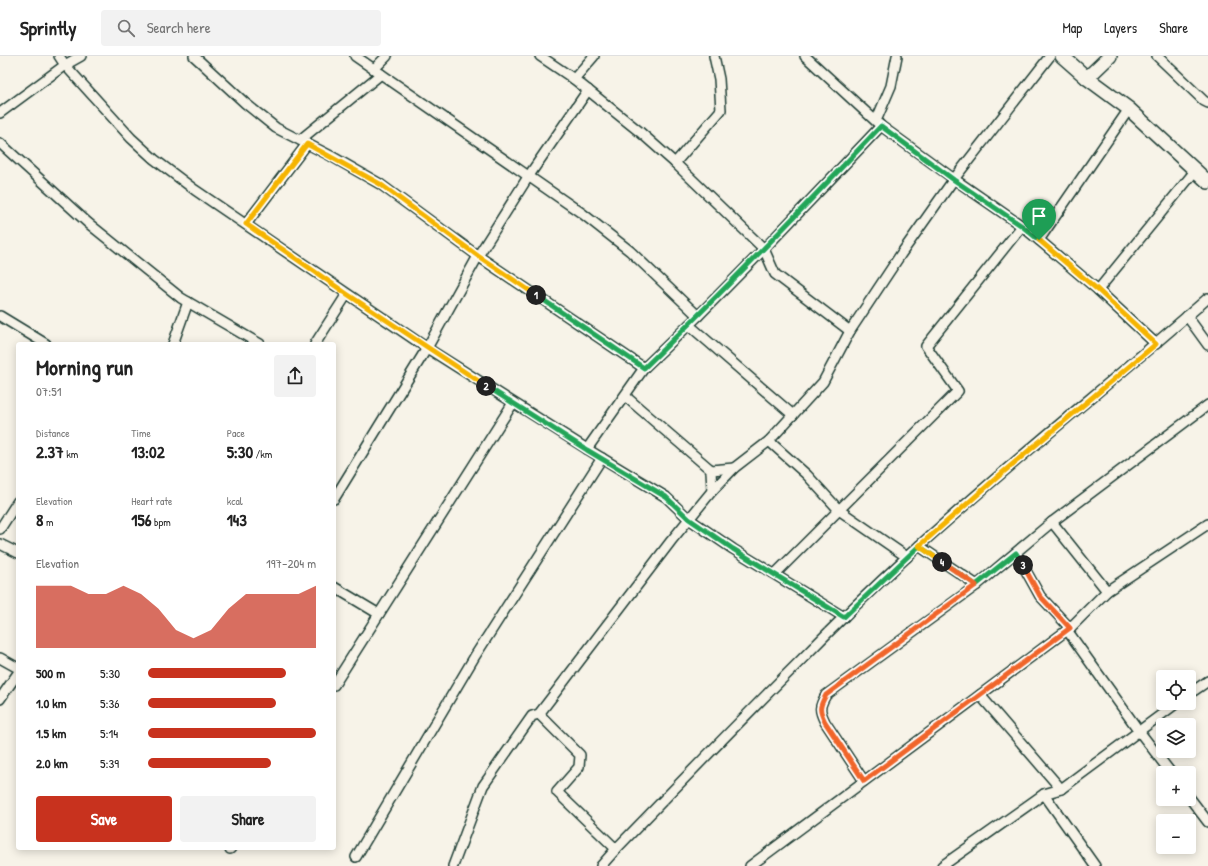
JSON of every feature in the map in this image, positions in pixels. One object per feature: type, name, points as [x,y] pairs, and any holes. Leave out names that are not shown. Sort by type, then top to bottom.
[{"type":"street","points":[[58,56],[131,138],[154,159],[195,190],[427,348],[587,450],[666,497],[689,519],[733,549],[844,617]]},
{"type":"street","points":[[0,113],[65,65],[81,56]]},
{"type":"street","points":[[194,56],[245,103],[276,128],[380,184],[478,256],[644,368]]},
{"type":"street","points":[[355,56],[583,214],[630,251],[698,316]]},
{"type":"street","points":[[246,224],[304,142],[377,71],[388,56]]},
{"type":"street","points":[[540,56],[588,90],[640,132],[675,163],[764,249],[775,274],[850,331]]},
{"type":"street","points":[[574,79],[594,56]]},
{"type":"street","points":[[675,163],[721,110],[719,78],[714,56]]},
{"type":"street","points":[[805,56],[878,123],[954,180],[1022,226],[1098,290],[1156,344]]},
{"type":"street","points":[[587,450],[644,368],[764,249],[878,123],[891,86],[897,56]]},
{"type":"street","points":[[453,866],[483,786],[532,716],[539,714],[671,541],[712,491],[734,468],[769,441],[823,382],[850,331],[901,254],[954,180],[1050,56]]},
{"type":"street","points":[[1062,56],[1087,78],[1129,109],[1208,182]]},
{"type":"street","points":[[1087,78],[1110,56]]},
{"type":"street","points":[[1157,56],[1204,101],[1208,103]]},
{"type":"street","points":[[336,496],[427,348],[478,256],[528,177],[588,90]]},
{"type":"street","points":[[1039,240],[1129,109]]},
{"type":"street","points":[[0,143],[88,224],[181,298],[257,342]]},
{"type":"street","points":[[1098,290],[1195,171]]},
{"type":"street","points":[[775,574],[958,391],[926,346],[1022,226]]},
{"type":"street","points":[[316,342],[347,294]]},
{"type":"street","points":[[601,866],[730,731],[844,617],[907,557],[1001,474],[1156,344],[1208,298]]},
{"type":"street","points":[[174,342],[188,302]]},
{"type":"street","points":[[0,316],[43,342]]},
{"type":"street","points":[[1187,316],[1208,345]]},
{"type":"street","points":[[689,325],[794,415]]},
{"type":"street","points":[[625,396],[711,470],[734,468]]},
{"type":"street","points":[[336,682],[513,403]]},
{"type":"street","points":[[864,781],[820,713],[821,704],[826,695],[976,585],[1052,522],[1208,405]]},
{"type":"street","points":[[769,441],[807,475],[839,510],[907,557]]},
{"type":"street","points":[[356,857],[475,656],[602,458]]},
{"type":"street","points":[[711,470],[712,491]]},
{"type":"street","points":[[0,529],[16,504]]},
{"type":"street","points":[[1052,522],[1107,591]]},
{"type":"street","points":[[750,866],[1069,629],[1107,591],[1208,524]]},
{"type":"street","points":[[0,544],[16,552]]},
{"type":"street","points":[[919,546],[976,585]]},
{"type":"street","points":[[1016,553],[1040,596],[1069,629],[1139,731],[1166,766]]},
{"type":"street","points":[[336,588],[379,614]]},
{"type":"street","points":[[0,658],[16,667]]},
{"type":"street","points":[[0,699],[16,676]]},
{"type":"street","points":[[1196,689],[1208,680]]},
{"type":"street","points":[[980,695],[1061,789]]},
{"type":"street","points":[[942,866],[1044,794],[1061,789],[1168,710]]},
{"type":"street","points":[[539,714],[580,755],[578,767],[557,792],[616,849]]},
{"type":"street","points":[[1044,794],[1095,866]]},
{"type":"street","points":[[1196,806],[1208,822]]},
{"type":"route","points":[[1039,240],[1022,226],[954,180],[881,126],[764,249],[644,368],[478,256],[380,184],[307,144],[246,224],[427,348],[587,450],[666,497],[689,519],[733,549],[844,617],[919,546],[976,585],[1016,553],[1040,596],[1070,628],[864,781],[820,713],[821,704],[826,695],[976,585],[948,566],[919,546],[1001,474],[1156,344],[1098,290],[1039,240]]}]
